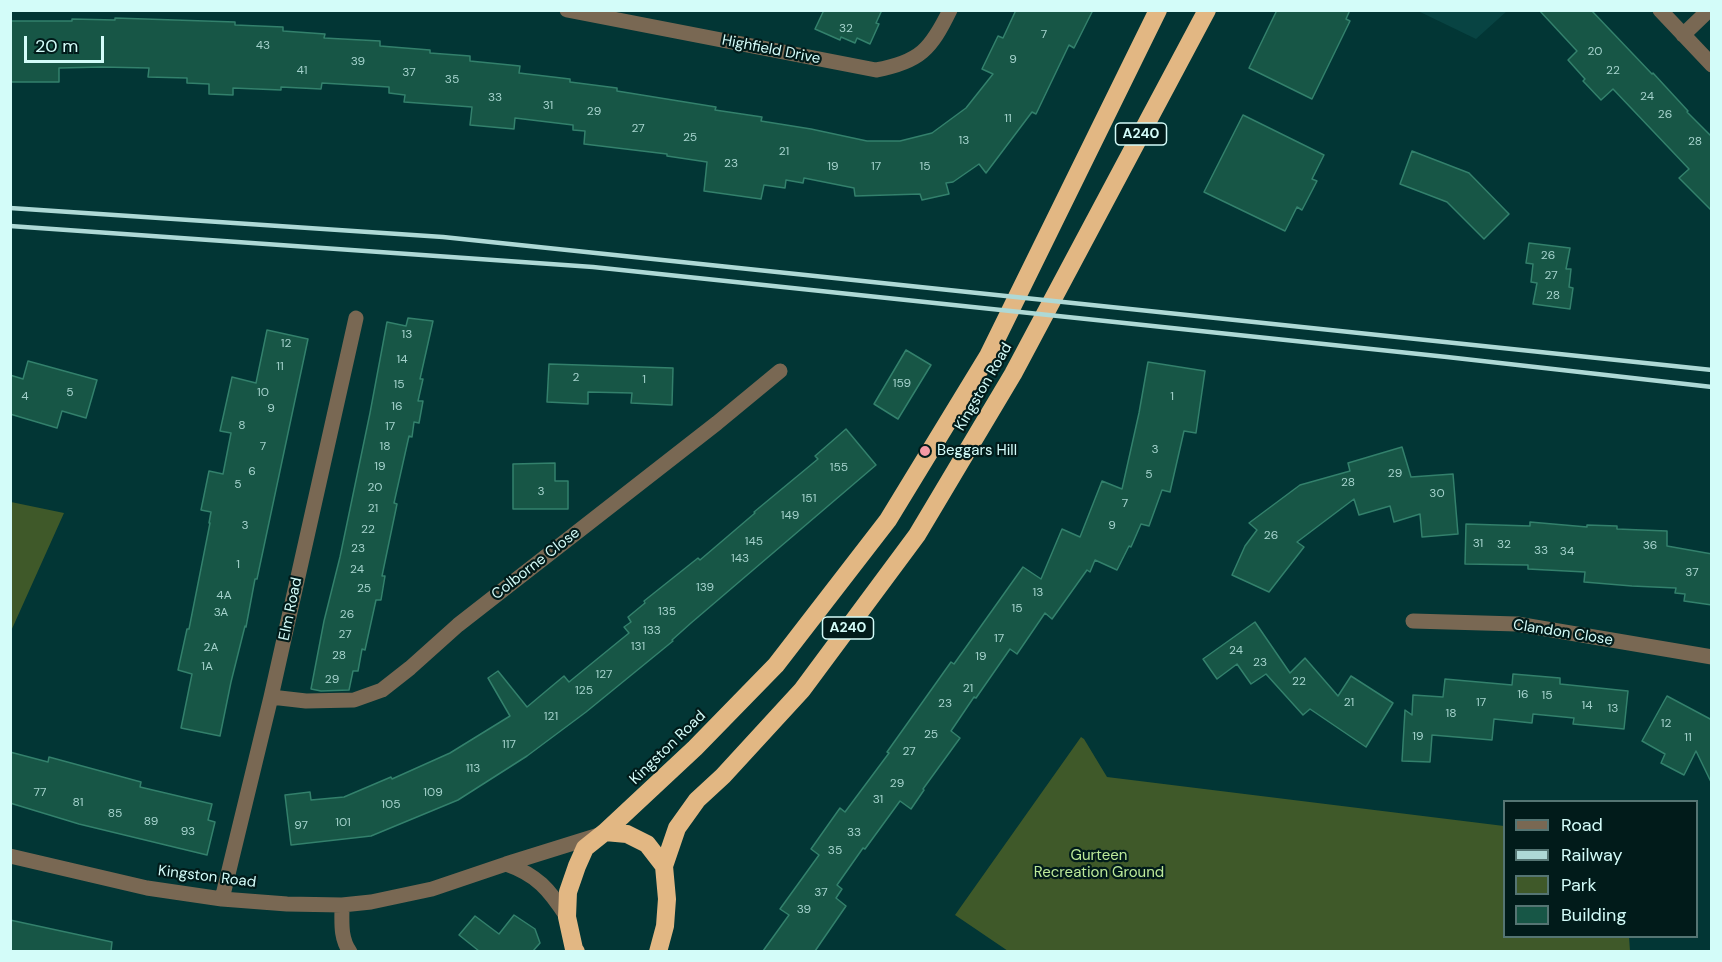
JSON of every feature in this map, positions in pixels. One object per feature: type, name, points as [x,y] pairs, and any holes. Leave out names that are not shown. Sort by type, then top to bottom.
[{"type":"highway","name":"Kingston Road","points":[[603,834],[695,748],[776,665],[888,520],[988,356],[1158,10]]},
{"type":"highway","name":"Kingston Road","points":[[664,866],[677,828],[698,800],[802,690],[917,535],[1013,374],[1207,10]]},
{"type":"highway","points":[[574,951],[567,917],[568,892],[585,848],[603,834],[627,834],[647,844],[664,866],[667,899],[665,926],[658,951]]},
{"type":"street","name":"Highfield Drive","points":[[567,10],[876,70],[909,61],[925,51],[934,40],[950,10]]},
{"type":"street","points":[[1660,10],[1712,65]]},
{"type":"street","points":[[1683,35],[1709,10]]},
{"type":"street","name":"Elm Road","points":[[222,899],[272,697],[356,318]]},
{"type":"street","name":"Colborne Close","points":[[272,697],[306,701],[354,700],[382,690],[458,625],[717,423],[780,371]]},
{"type":"street","name":"Clandon Close","points":[[1413,621],[1517,624],[1712,657]]},
{"type":"street","name":"Kingston Road","points":[[10,856],[147,888],[222,899],[342,906],[432,890],[603,834]]},
{"type":"street","points":[[506,864],[523,870],[540,882],[567,917]]},
{"type":"street","points":[[342,906],[343,935],[345,945],[351,951]]},
{"type":"shaded area","points":[[1418,11],[1507,11],[1476,39]]},
{"type":"green space","points":[[10,502],[64,513],[11,631]]},
{"type":"green space","name":"Gurteen Recreation Ground","points":[[1081,737],[1107,777],[1503,826],[1503,938],[1629,938],[1630,951],[1008,951],[955,915]]},
{"type":"building","points":[[824,10],[882,10],[876,23],[879,24],[870,44],[857,38],[855,43],[841,37],[840,40],[815,29]]},
{"type":"building","points":[[1016,10],[1093,10],[1074,48],[1069,45],[1036,114],[1032,112],[986,173],[979,164],[953,182],[946,183],[949,194],[922,200],[920,194],[855,196],[854,188],[804,178],[803,183],[786,180],[785,188],[764,185],[761,199],[704,191],[707,162],[667,156],[667,154],[584,144],[585,131],[573,130],[573,125],[515,118],[514,129],[470,125],[472,107],[404,102],[405,95],[389,93],[389,87],[322,83],[321,89],[233,88],[233,95],[209,94],[209,84],[187,83],[187,78],[148,77],[149,68],[102,67],[59,68],[59,82],[10,82],[10,21],[115,20],[115,18],[235,22],[235,25],[283,27],[283,31],[325,34],[324,38],[380,41],[380,46],[470,56],[470,61],[520,66],[519,73],[570,79],[570,82],[617,88],[617,91],[716,107],[715,110],[762,117],[761,121],[867,141],[900,141],[932,133],[966,108],[993,74],[982,69],[998,36],[1003,38]]},
{"type":"building","points":[[1277,10],[1350,10],[1346,19],[1350,21],[1312,99],[1249,68]]},
{"type":"building","points":[[1539,10],[1591,10],[1712,137],[1712,211],[1679,178],[1689,169],[1613,89],[1601,100],[1583,81],[1585,79],[1568,60],[1577,51]]},
{"type":"building","points":[[1243,115],[1324,155],[1312,179],[1317,181],[1302,210],[1297,207],[1285,231],[1204,192]]},
{"type":"building","points":[[1412,151],[1469,173],[1509,214],[1484,239],[1447,202],[1400,184]]},
{"type":"building","points":[[1529,243],[1570,248],[1566,269],[1571,269],[1569,287],[1573,288],[1570,309],[1533,304],[1537,283],[1531,282],[1533,264],[1526,263]]},
{"type":"building","points":[[408,318],[433,321],[420,379],[423,379],[418,401],[423,401],[419,423],[414,422],[412,437],[409,436],[394,503],[397,504],[382,576],[385,576],[381,600],[376,600],[365,650],[362,649],[358,671],[353,671],[349,690],[311,689],[370,413],[387,322],[406,326]]},
{"type":"building","points":[[267,330],[308,339],[257,579],[255,579],[220,736],[181,728],[192,674],[178,670],[187,629],[189,629],[210,523],[211,512],[201,510],[209,471],[223,474],[231,433],[220,431],[232,377],[256,383]]},
{"type":"building","points":[[906,350],[931,365],[898,419],[874,404]]},
{"type":"building","points":[[28,361],[97,380],[86,418],[62,411],[57,428],[10,414],[10,375],[23,379]]},
{"type":"building","points":[[1148,362],[1205,371],[1196,433],[1184,431],[1170,492],[1162,490],[1149,526],[1141,524],[1117,570],[1095,560],[1090,572],[1087,570],[1052,619],[1045,613],[1017,654],[1010,649],[951,731],[960,738],[911,809],[900,801],[837,885],[842,889],[836,898],[846,906],[815,951],[763,951],[789,915],[780,909],[819,855],[811,849],[840,808],[845,812],[889,753],[887,752],[951,662],[954,664],[1023,567],[1041,579],[1062,529],[1080,537],[1102,481],[1122,489]]},
{"type":"building","points":[[549,364],[673,368],[672,405],[631,403],[632,393],[588,392],[588,404],[547,402]]},
{"type":"building","points":[[846,429],[876,465],[691,623],[673,641],[586,712],[527,756],[458,800],[371,836],[291,845],[285,795],[310,792],[311,800],[344,797],[450,753],[510,716],[488,678],[498,671],[527,707],[564,676],[569,682],[629,633],[624,627],[631,622],[628,617],[645,603],[644,601],[698,558],[700,560],[818,459],[815,456]]},
{"type":"building","points":[[1402,447],[1411,477],[1453,474],[1458,534],[1422,537],[1420,514],[1394,522],[1390,506],[1359,515],[1354,499],[1297,542],[1304,547],[1269,592],[1232,575],[1245,546],[1257,530],[1249,523],[1300,485],[1350,471],[1348,463]]},
{"type":"building","points":[[555,463],[555,481],[568,481],[568,509],[513,509],[513,464]]},
{"type":"building","points":[[1530,522],[1667,531],[1667,546],[1712,554],[1712,605],[1684,601],[1685,594],[1675,593],[1676,588],[1584,582],[1585,572],[1528,569],[1528,565],[1465,564],[1466,524],[1530,526]]},
{"type":"building","points":[[1255,622],[1290,673],[1305,658],[1338,696],[1351,676],[1393,703],[1366,747],[1310,709],[1303,715],[1266,674],[1251,684],[1237,664],[1217,679],[1203,659]]},
{"type":"building","points":[[1513,674],[1560,678],[1560,684],[1628,691],[1624,729],[1573,724],[1574,718],[1533,714],[1532,723],[1494,719],[1492,740],[1432,735],[1430,762],[1402,761],[1405,710],[1412,715],[1413,695],[1443,697],[1445,679],[1512,685]]},
{"type":"building","points":[[1667,696],[1712,720],[1712,784],[1696,751],[1684,775],[1661,763],[1665,754],[1642,741]]},
{"type":"building","points":[[10,752],[48,762],[49,757],[141,782],[140,787],[212,804],[208,820],[215,822],[207,855],[79,824],[10,803]]},
{"type":"building","points":[[514,915],[535,929],[540,943],[533,951],[479,951],[459,935],[475,916],[499,934]]},
{"type":"building","points":[[10,920],[112,942],[111,951],[10,951]]},
{"type":"railway","points":[[10,208],[443,237],[1712,370]]},
{"type":"railway","points":[[10,226],[593,267],[1712,387]]},
{"type":"place","name":"Beggars Hill","points":[[925,451]]}]
